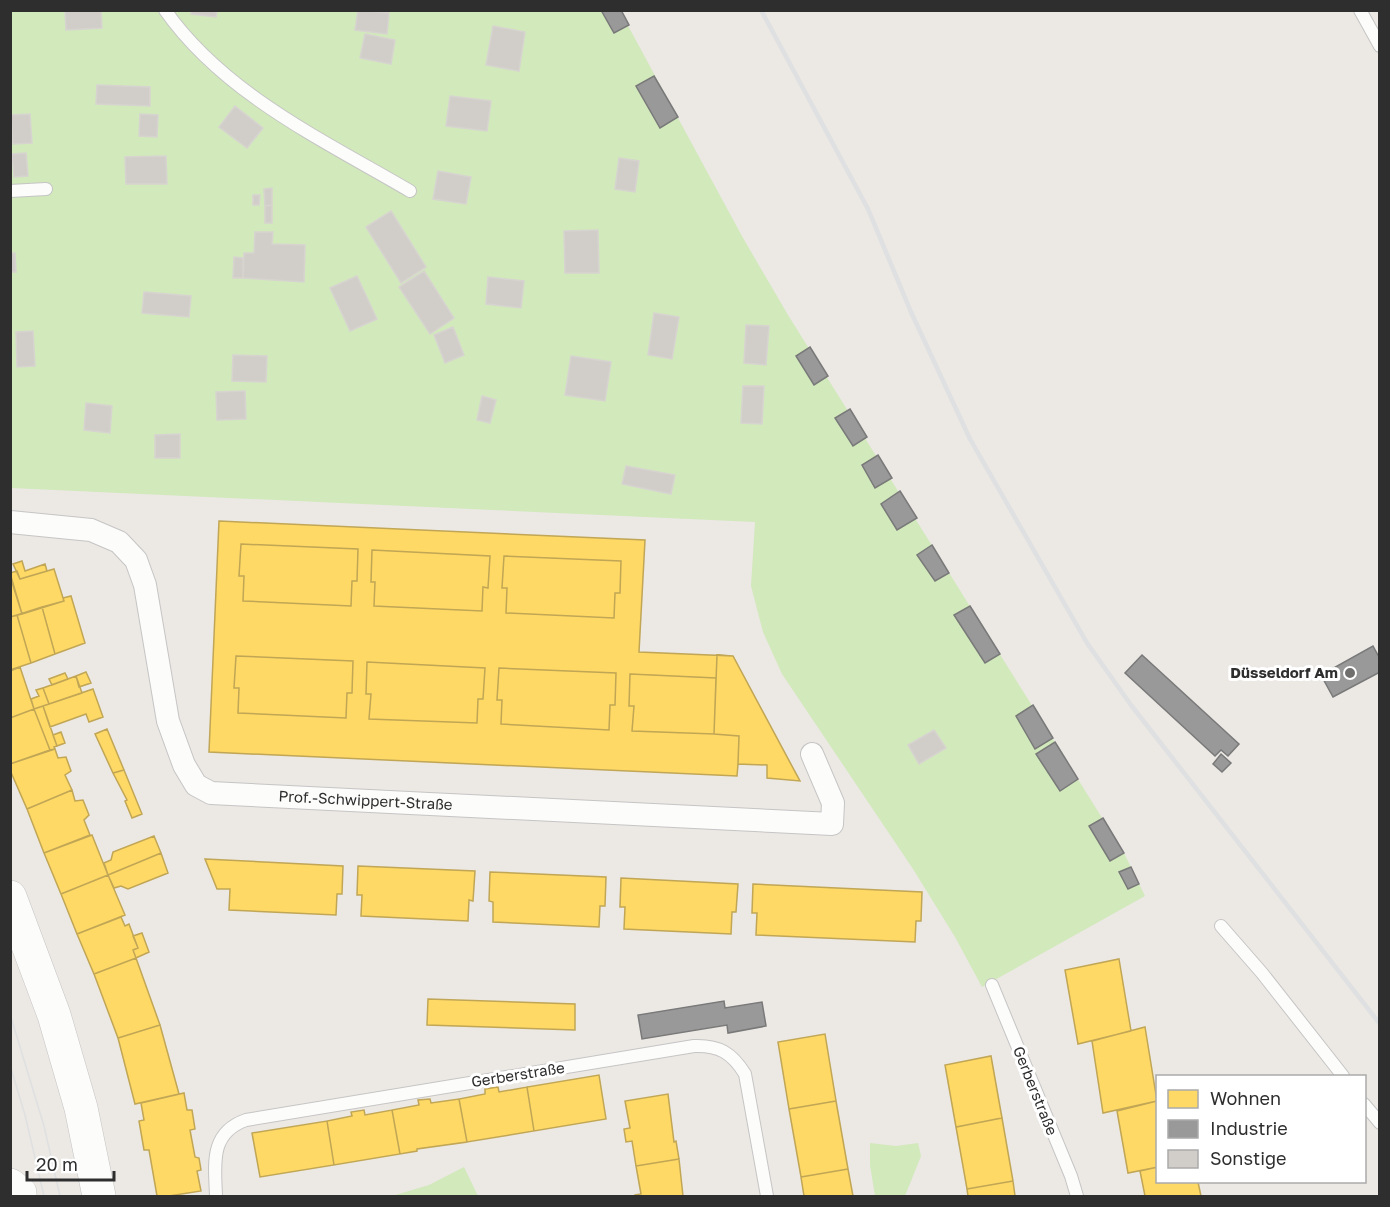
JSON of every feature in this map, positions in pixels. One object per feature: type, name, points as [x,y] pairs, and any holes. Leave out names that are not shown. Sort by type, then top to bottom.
[{"type":"main road","points":[[10,897],[54,1015],[81,1108],[99,1197]]},
{"type":"main road","points":[[10,956],[18,968],[32,1002],[54,1015]]},
{"type":"main road","points":[[10,1185],[20,1193],[20,1197]]},
{"type":"street","name":"Prof.-Schwippert-Straße","points":[[10,522],[91,530],[119,542],[136,560],[145,585],[168,720],[184,765],[196,785],[212,793],[832,824],[833,804],[812,753]]},
{"type":"lane","points":[[165,10],[205,57],[245,92],[410,191]]},
{"type":"lane","points":[[1360,10],[1380,46]]},
{"type":"lane","points":[[10,191],[46,189]]},
{"type":"lane","points":[[1221,926],[1262,973],[1341,1075]]},
{"type":"lane","name":"Gerberstraße","points":[[992,986],[1071,1176],[1077,1197]]},
{"type":"lane","name":"Gerberstraße","points":[[216,1197],[215,1155],[218,1144],[225,1134],[238,1123],[246,1120],[694,1046],[723,1050],[736,1059],[745,1074],[767,1197]]},
{"type":"lane","points":[[1366,1105],[1380,1123]]},
{"type":"green space","points":[[11,11],[620,11],[743,238],[788,315],[1124,853],[1145,896],[982,987],[955,937],[913,869],[782,674],[763,632],[751,586],[755,522],[11,488]]},
{"type":"green space","points":[[870,1143],[896,1146],[918,1143],[921,1156],[905,1196],[875,1196],[870,1165]]},
{"type":"green space","points":[[464,1167],[478,1196],[392,1196],[429,1185]]},
{"type":"building: Wohnen","points":[[219,521],[645,540],[639,652],[733,656],[800,781],[767,778],[767,765],[738,764],[737,776],[209,752]]},
{"type":"building: Wohnen","points":[[241,544],[358,549],[357,581],[352,581],[351,606],[243,601],[244,576],[239,576]]},
{"type":"building: Wohnen","points":[[372,550],[490,556],[488,588],[483,587],[482,611],[374,606],[375,582],[371,582]]},
{"type":"building: Wohnen","points":[[504,556],[621,561],[620,593],[615,593],[614,618],[506,613],[507,588],[502,588]]},
{"type":"building: Wohnen","points":[[22,561],[25,571],[45,564],[47,571],[20,579],[13,564]]},
{"type":"building: Wohnen","points":[[54,569],[64,601],[22,614],[10,573],[17,571],[20,579]]},
{"type":"building: Wohnen","points":[[10,576],[22,614],[10,617]]},
{"type":"building: Wohnen","points":[[71,596],[85,643],[55,654],[42,607],[64,601],[63,598]]},
{"type":"building: Wohnen","points":[[42,607],[55,654],[31,663],[17,615]]},
{"type":"building: Wohnen","points":[[17,615],[31,663],[10,670],[10,617]]},
{"type":"building: Wohnen","points":[[717,655],[733,656],[800,781],[767,778],[767,765],[738,764],[739,736],[714,734]]},
{"type":"building: Wohnen","points":[[236,656],[353,661],[352,693],[347,693],[346,718],[238,713],[239,688],[234,688]]},
{"type":"building: Wohnen","points":[[367,662],[485,668],[483,699],[478,699],[477,723],[369,719],[371,694],[366,694]]},
{"type":"building: Wohnen","points":[[20,667],[34,709],[10,718],[10,671]]},
{"type":"building: Wohnen","points":[[499,668],[616,673],[615,705],[610,705],[609,730],[501,724],[502,700],[497,700]]},
{"type":"building: Wohnen","points":[[86,672],[91,683],[79,687],[76,676]]},
{"type":"building: Wohnen","points":[[65,673],[68,679],[52,685],[49,679]]},
{"type":"building: Wohnen","points":[[630,674],[716,678],[714,734],[632,731],[634,706],[629,706]]},
{"type":"building: Wohnen","points":[[76,676],[82,693],[49,704],[43,688]]},
{"type":"building: Wohnen","points":[[43,688],[49,704],[34,709],[31,699],[39,696],[36,690]]},
{"type":"building: Wohnen","points":[[93,689],[103,717],[89,722],[86,714],[50,727],[43,706]]},
{"type":"building: Wohnen","points":[[43,706],[57,746],[54,747],[55,749],[50,750],[34,709]]},
{"type":"building: Wohnen","points":[[34,709],[50,750],[10,764],[10,718]]},
{"type":"building: Wohnen","points":[[107,729],[124,770],[113,773],[95,734]]},
{"type":"building: Wohnen","points":[[61,732],[65,743],[57,746],[53,735]]},
{"type":"building: Wohnen","points":[[55,749],[58,758],[66,757],[71,771],[65,775],[72,790],[27,809],[10,770],[10,764]]},
{"type":"building: Wohnen","points":[[124,770],[142,814],[132,818],[125,801],[127,800],[113,773]]},
{"type":"building: Wohnen","points":[[72,790],[75,801],[83,800],[89,815],[84,820],[90,835],[44,853],[27,809]]},
{"type":"building: Wohnen","points":[[92,835],[108,875],[61,894],[44,853]]},
{"type":"building: Wohnen","points":[[154,836],[161,853],[108,875],[104,863],[111,860],[113,852]]},
{"type":"building: Wohnen","points":[[161,853],[168,873],[128,889],[121,886],[114,888],[108,875]]},
{"type":"building: Wohnen","points":[[205,859],[343,866],[342,894],[337,894],[336,915],[229,910],[230,889],[217,889]]},
{"type":"building: Wohnen","points":[[358,866],[475,871],[473,901],[469,900],[468,921],[361,916],[362,895],[357,895]]},
{"type":"building: Wohnen","points":[[490,872],[606,877],[605,906],[600,906],[599,927],[493,922],[493,902],[489,901]]},
{"type":"building: Wohnen","points":[[108,875],[125,915],[77,934],[61,894]]},
{"type":"building: Wohnen","points":[[621,878],[738,884],[736,912],[732,912],[731,934],[624,929],[625,907],[620,907]]},
{"type":"building: Wohnen","points":[[753,884],[922,892],[921,921],[916,921],[915,942],[756,935],[757,913],[752,913]]},
{"type":"building: Wohnen","points":[[121,917],[125,926],[129,924],[138,948],[133,950],[136,958],[94,974],[77,934]]},
{"type":"building: Wohnen","points":[[142,933],[149,952],[136,958],[133,950],[138,948],[133,936]]},
{"type":"building: Wohnen","points":[[136,958],[160,1025],[118,1038],[94,974]]},
{"type":"building: Wohnen","points":[[1119,959],[1131,1031],[1078,1044],[1065,970]]},
{"type":"building: Wohnen","points":[[428,999],[575,1004],[575,1030],[427,1025]]},
{"type":"building: Wohnen","points":[[160,1025],[179,1094],[135,1104],[118,1038]]},
{"type":"building: Wohnen","points":[[1145,1027],[1156,1101],[1103,1113],[1092,1041]]},
{"type":"building: Wohnen","points":[[825,1034],[836,1101],[789,1109],[778,1042]]},
{"type":"building: Wohnen","points":[[991,1056],[1002,1118],[956,1127],[945,1065]]},
{"type":"building: Wohnen","points":[[599,1075],[606,1119],[534,1131],[527,1087]]},
{"type":"building: Wohnen","points":[[498,1087],[499,1092],[527,1087],[534,1131],[467,1142],[459,1099],[485,1094],[485,1089]]},
{"type":"building: Wohnen","points":[[184,1093],[187,1110],[192,1110],[195,1129],[190,1130],[195,1157],[199,1158],[201,1170],[197,1171],[201,1191],[157,1196],[149,1150],[144,1150],[139,1121],[144,1120],[141,1103]]},
{"type":"building: Wohnen","points":[[668,1094],[674,1142],[676,1141],[679,1159],[636,1166],[632,1141],[626,1142],[624,1129],[630,1128],[625,1101]]},
{"type":"building: Wohnen","points":[[430,1099],[431,1103],[459,1099],[467,1142],[417,1149],[417,1151],[400,1154],[392,1110],[419,1105],[418,1100]]},
{"type":"building: Wohnen","points":[[836,1101],[848,1169],[801,1177],[789,1109]]},
{"type":"building: Wohnen","points":[[1156,1101],[1156,1167],[1128,1173],[1117,1111]]},
{"type":"building: Wohnen","points":[[364,1110],[365,1115],[392,1110],[400,1154],[334,1165],[327,1121],[352,1116],[351,1112]]},
{"type":"building: Wohnen","points":[[1002,1118],[1013,1181],[967,1189],[956,1127]]},
{"type":"building: Wohnen","points":[[327,1121],[334,1165],[260,1177],[252,1133]]},
{"type":"building: Wohnen","points":[[679,1159],[683,1196],[635,1196],[641,1194],[636,1166]]},
{"type":"building: Wohnen","points":[[1156,1167],[1156,1183],[1198,1183],[1201,1196],[1145,1196],[1140,1171]]},
{"type":"building: Wohnen","points":[[848,1169],[853,1196],[804,1196],[801,1177]]},
{"type":"building: Wohnen","points":[[1013,1181],[1015,1196],[968,1196],[967,1189]]},
{"type":"building: Industrie","points":[[601,10],[621,10],[629,25],[614,33]]},
{"type":"building: Industrie","points":[[654,76],[678,117],[660,128],[636,86]]},
{"type":"building: Industrie","points":[[810,347],[828,376],[814,385],[796,356]]},
{"type":"building: Industrie","points":[[850,409],[867,437],[853,446],[835,418]]},
{"type":"building: Industrie","points":[[878,455],[892,478],[875,488],[862,465]]},
{"type":"building: Industrie","points":[[900,491],[917,518],[897,530],[881,504]]},
{"type":"building: Industrie","points":[[932,545],[949,573],[935,581],[917,555]]},
{"type":"building: Industrie","points":[[970,606],[1000,654],[985,663],[954,615]]},
{"type":"building: Industrie","name":"Düsseldorf Am","points":[[1373,646],[1380,659],[1380,672],[1333,697],[1321,675]]},
{"type":"building: Industrie","points":[[1142,655],[1239,744],[1228,756],[1221,750],[1215,756],[1125,673]]},
{"type":"building: Industrie","points":[[1033,705],[1053,738],[1035,749],[1016,716]]},
{"type":"building: Industrie","points":[[1055,742],[1078,779],[1060,791],[1036,754]]},
{"type":"building: Industrie","points":[[1221,754],[1231,763],[1222,772],[1213,764]]},
{"type":"building: Industrie","points":[[1103,818],[1124,853],[1110,861],[1089,826]]},
{"type":"building: Industrie","points":[[1131,867],[1139,884],[1128,889],[1119,872]]},
{"type":"building: Industrie","points":[[724,1001],[725,1008],[762,1002],[766,1026],[728,1033],[727,1025],[642,1039],[638,1015]]},
{"type":"building: Sonstige","points":[[65,10],[101,10],[102,28],[66,30]]},
{"type":"building: Sonstige","points":[[192,10],[217,10],[216,17],[191,14]]},
{"type":"building: Sonstige","points":[[358,10],[389,13],[387,34],[355,30]]},
{"type":"building: Sonstige","points":[[493,26],[525,32],[519,71],[486,65]]},
{"type":"building: Sonstige","points":[[365,34],[395,40],[391,64],[360,58]]},
{"type":"building: Sonstige","points":[[97,85],[150,87],[150,106],[96,104]]},
{"type":"building: Sonstige","points":[[450,96],[491,101],[487,131],[446,126]]},
{"type":"building: Sonstige","points":[[235,106],[263,128],[247,148],[219,127]]},
{"type":"building: Sonstige","points":[[30,114],[32,143],[13,144],[11,115]]},
{"type":"building: Sonstige","points":[[140,114],[158,115],[157,137],[139,136]]},
{"type":"building: Sonstige","points":[[26,153],[28,176],[14,177],[12,154]]},
{"type":"building: Sonstige","points":[[166,156],[167,184],[126,184],[125,157]]},
{"type":"building: Sonstige","points":[[619,158],[639,161],[635,192],[615,189]]},
{"type":"building: Sonstige","points":[[438,171],[471,177],[466,204],[433,199]]},
{"type":"building: Sonstige","points":[[272,188],[272,205],[265,206],[264,189]]},
{"type":"building: Sonstige","points":[[253,195],[260,195],[259,205],[253,205]]},
{"type":"building: Sonstige","points":[[272,205],[272,223],[265,223],[265,206]]},
{"type":"building: Sonstige","points":[[391,211],[426,267],[401,283],[366,227]]},
{"type":"building: Sonstige","points":[[598,230],[599,273],[565,273],[564,231]]},
{"type":"building: Sonstige","points":[[255,232],[273,232],[272,244],[305,245],[304,282],[243,278],[244,253],[254,253]]},
{"type":"building: Sonstige","points":[[10,253],[15,253],[16,272],[10,272]]},
{"type":"building: Sonstige","points":[[234,257],[243,258],[243,278],[233,278]]},
{"type":"building: Sonstige","points":[[424,271],[454,318],[430,334],[399,287]]},
{"type":"building: Sonstige","points":[[357,276],[377,319],[350,331],[330,288]]},
{"type":"building: Sonstige","points":[[488,277],[524,281],[521,308],[486,304]]},
{"type":"building: Sonstige","points":[[144,292],[191,296],[189,317],[142,313]]},
{"type":"building: Sonstige","points":[[654,313],[679,317],[672,359],[648,355]]},
{"type":"building: Sonstige","points":[[746,325],[769,326],[766,365],[744,363]]},
{"type":"building: Sonstige","points":[[453,327],[464,355],[445,363],[434,335]]},
{"type":"building: Sonstige","points":[[33,331],[35,366],[17,367],[16,332]]},
{"type":"building: Sonstige","points":[[233,355],[267,356],[266,382],[232,381]]},
{"type":"building: Sonstige","points":[[571,356],[611,362],[605,401],[565,395]]},
{"type":"building: Sonstige","points":[[743,386],[764,386],[762,424],[741,423]]},
{"type":"building: Sonstige","points":[[245,391],[246,419],[217,420],[216,392]]},
{"type":"building: Sonstige","points":[[482,396],[496,400],[490,423],[477,420]]},
{"type":"building: Sonstige","points":[[86,403],[112,406],[110,433],[84,430]]},
{"type":"building: Sonstige","points":[[180,434],[180,458],[155,458],[155,435]]},
{"type":"building: Sonstige","points":[[626,466],[675,475],[671,494],[622,484]]},
{"type":"building: Sonstige","points":[[934,730],[946,748],[919,764],[908,745]]},
{"type":"tram line","points":[[10,1014],[44,1126],[60,1196]]},
{"type":"tram line","points":[[10,1065],[25,1115],[44,1196]]},
{"type":"railway","points":[[761,10],[868,209],[911,312],[970,439],[1087,643],[1131,705],[1380,1024]]},
{"type":"place","name":"Düsseldorf Am","points":[[1350,673]]}]
